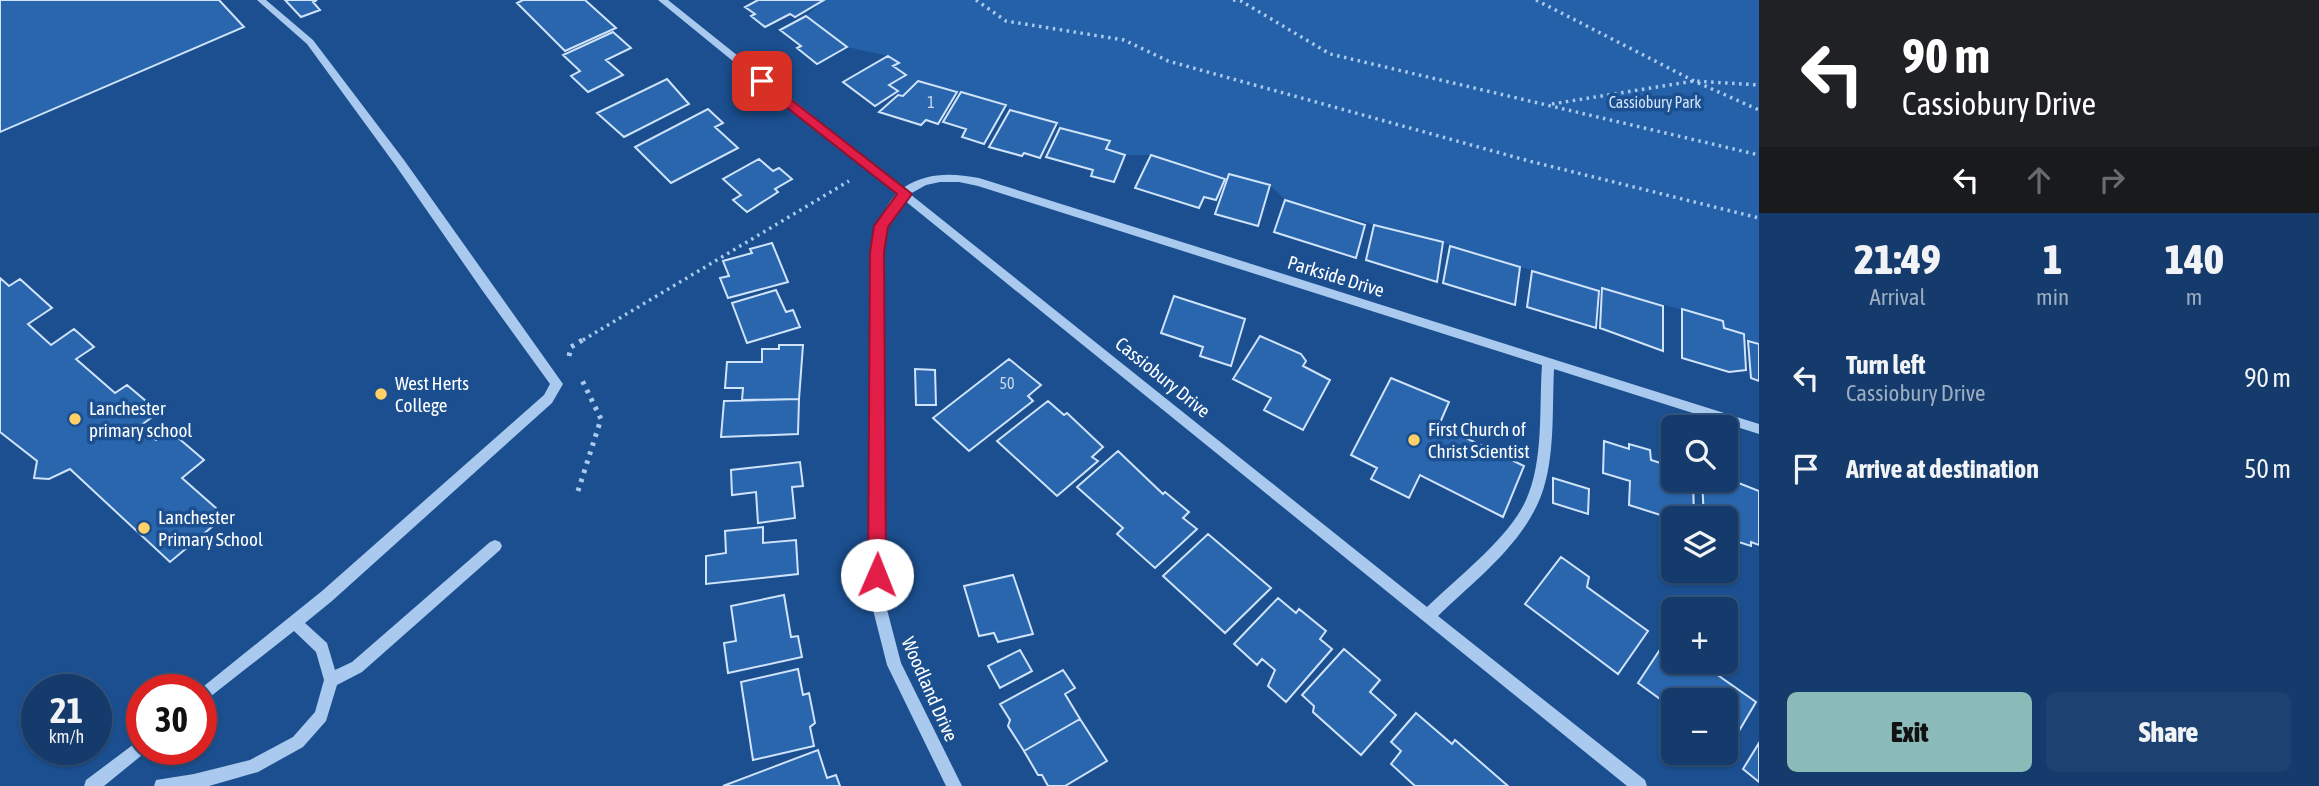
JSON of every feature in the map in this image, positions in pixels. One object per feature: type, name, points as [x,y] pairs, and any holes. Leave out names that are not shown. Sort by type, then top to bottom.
[{"type":"street","points":[[217,684],[337,587],[548,399],[557,384],[400,163],[310,42],[261,0]]},
{"type":"street","name":"Cassiobury Drive","points":[[662,0],[1639,786]]},
{"type":"street","name":"Parkside Drive","points":[[905,194],[927,178],[962,178],[1759,429]]},
{"type":"street","name":"Woodland Drive","points":[[905,194],[881,226],[877,252],[877,598],[894,665],[954,786]]},
{"type":"street","points":[[1429,615],[1522,522],[1534,499],[1541,469],[1548,361]]},
{"type":"street","points":[[92,786],[126,759]]},
{"type":"lane","points":[[331,680],[356,667],[495,546]]},
{"type":"lane","points":[[162,786],[194,782],[253,767],[298,742],[321,716],[331,680],[322,648],[295,622]]},
{"type":"path","points":[[976,0],[1006,21],[1124,40],[1168,61],[1529,161],[1759,218]]},
{"type":"path","points":[[1233,0],[1241,1],[1330,54],[1759,155]]},
{"type":"path","points":[[1536,0],[1694,81],[1759,110]]},
{"type":"path","points":[[1547,105],[1694,81],[1759,85]]},
{"type":"path","points":[[578,491],[601,419],[568,355],[571,347],[871,169]]},
{"type":"green space","name":"Cassiobury Park","points":[[824,0],[1759,0],[1759,344],[1748,341],[1744,334],[1724,328],[1723,321],[1603,288],[1599,291],[1405,231],[1404,233],[1285,200],[1270,185],[1229,174],[1225,179],[1151,155],[1125,155],[1106,149],[1109,141],[1060,128],[1057,123],[1010,110],[1006,105],[918,81],[903,96],[898,95],[898,91],[889,85],[893,66],[898,62],[888,56],[847,47],[806,16]]},
{"type":"building","points":[[0,0],[219,0],[244,27],[0,132]]},
{"type":"building","points":[[285,0],[317,0],[313,2],[320,10],[301,17]]},
{"type":"building","points":[[523,0],[585,0],[616,28],[565,51],[517,3]]},
{"type":"building","points":[[758,0],[824,0],[795,17],[790,14],[765,27],[751,16],[755,14],[745,7]]},
{"type":"building","points":[[806,16],[847,47],[817,64],[797,48],[801,46],[780,30]]},
{"type":"building","points":[[613,32],[631,48],[606,60],[623,75],[588,92],[571,76],[580,71],[563,55]]},
{"type":"building","points":[[888,56],[899,63],[893,66],[906,75],[889,85],[898,91],[875,106],[843,82]]},
{"type":"building","points":[[667,79],[689,104],[624,137],[597,113]]},
{"type":"building","points":[[918,81],[957,92],[938,124],[926,120],[921,125],[879,112],[898,95],[903,96]]},
{"type":"building","points":[[961,92],[1006,105],[984,144],[962,137],[966,129],[943,122]]},
{"type":"building","points":[[708,109],[723,123],[715,127],[738,148],[671,183],[635,147]]},
{"type":"building","points":[[1010,110],[1057,123],[1040,158],[989,147]]},
{"type":"building","points":[[1060,128],[1110,141],[1106,149],[1125,155],[1114,182],[1091,176],[1093,170],[1046,157]]},
{"type":"building","points":[[1151,155],[1225,179],[1216,200],[1204,197],[1199,208],[1135,188]]},
{"type":"building","points":[[759,159],[773,171],[779,168],[792,179],[775,189],[778,192],[747,212],[733,200],[741,195],[723,179]]},
{"type":"building","points":[[1229,174],[1270,185],[1258,226],[1215,214]]},
{"type":"building","points":[[1285,200],[1365,225],[1356,258],[1274,232]]},
{"type":"building","points":[[1374,225],[1443,242],[1437,282],[1366,260]]},
{"type":"building","points":[[772,243],[788,282],[728,298],[720,278],[729,276],[723,261],[752,253],[750,249]]},
{"type":"building","points":[[1450,246],[1520,267],[1515,305],[1443,283]]},
{"type":"building","points":[[1532,271],[1599,291],[1596,328],[1527,307]]},
{"type":"building","name":"Lanchester primary school","points":[[0,278],[9,286],[20,279],[52,308],[28,324],[51,345],[74,329],[94,347],[76,359],[115,393],[127,385],[159,412],[140,426],[156,440],[169,430],[204,460],[182,478],[225,516],[170,562],[70,469],[49,479],[34,478],[37,461],[0,432]]},
{"type":"building","points":[[1602,288],[1663,306],[1663,351],[1600,328]]},
{"type":"building","points":[[776,290],[786,312],[793,310],[800,327],[747,343],[732,303]]},
{"type":"building","points":[[1174,296],[1245,319],[1231,366],[1200,356],[1203,347],[1161,333]]},
{"type":"building","points":[[1682,309],[1723,321],[1724,328],[1744,334],[1746,370],[1729,372],[1682,358]]},
{"type":"building","points":[[1260,336],[1301,354],[1306,361],[1303,366],[1330,380],[1303,430],[1264,410],[1271,398],[1233,379]]},
{"type":"building","points":[[1748,341],[1759,344],[1759,381],[1751,378]]},
{"type":"building","points":[[779,345],[803,345],[799,399],[742,400],[743,388],[725,388],[727,362],[762,362],[762,349],[779,349]]},
{"type":"building","points":[[1009,359],[1041,385],[1028,396],[1033,401],[969,451],[933,418]]},
{"type":"building","points":[[915,369],[935,370],[936,405],[916,405]]},
{"type":"building","name":"First Church of Christ Scientist","points":[[1391,378],[1449,402],[1439,425],[1524,466],[1503,517],[1420,475],[1409,498],[1371,479],[1377,468],[1351,455]]},
{"type":"building","points":[[799,399],[798,434],[721,437],[724,401]]},
{"type":"building","points":[[1048,401],[1064,415],[1067,413],[1103,447],[1092,457],[1098,461],[1057,496],[997,441]]},
{"type":"building","points":[[1604,441],[1629,449],[1629,444],[1650,450],[1651,460],[1661,463],[1661,492],[1693,492],[1694,506],[1661,506],[1661,515],[1629,505],[1630,481],[1603,473]]},
{"type":"building","points":[[1118,451],[1163,494],[1165,492],[1189,512],[1183,518],[1197,529],[1155,568],[1117,534],[1123,528],[1077,487]]},
{"type":"building","points":[[800,462],[803,486],[792,487],[795,518],[758,523],[756,492],[732,495],[731,470]]},
{"type":"building","points":[[1553,478],[1589,489],[1588,514],[1553,503]]},
{"type":"building","points":[[1738,483],[1759,491],[1759,545],[1751,542],[1751,546],[1738,542],[1738,506],[1703,506],[1703,492],[1738,492]]},
{"type":"building","points":[[763,527],[763,543],[796,540],[798,574],[706,584],[706,556],[726,553],[725,531]]},
{"type":"building","points":[[1208,534],[1271,588],[1225,633],[1163,576]]},
{"type":"building","points":[[1561,557],[1589,577],[1587,587],[1648,631],[1618,674],[1525,604]]},
{"type":"building","points":[[1013,575],[1033,634],[998,642],[994,633],[979,636],[964,586]]},
{"type":"building","points":[[784,595],[791,637],[798,636],[802,657],[728,673],[724,643],[736,641],[731,606]]},
{"type":"building","points":[[1278,598],[1296,613],[1299,609],[1326,631],[1320,639],[1332,649],[1286,702],[1268,686],[1275,670],[1262,659],[1257,665],[1234,644]]},
{"type":"building","points":[[1661,648],[1661,674],[1716,674],[1736,688],[1661,688],[1661,700],[1638,683]]},
{"type":"building","points":[[1344,649],[1380,680],[1370,692],[1396,715],[1361,755],[1313,712],[1314,706],[1302,695]]},
{"type":"building","points":[[1020,650],[1032,671],[1000,688],[988,666]]},
{"type":"building","points":[[798,669],[803,695],[809,693],[815,723],[810,727],[814,746],[753,760],[741,682]]},
{"type":"building","points":[[1063,670],[1075,688],[1065,694],[1080,719],[1024,751],[1008,726],[1010,720],[1000,704]]},
{"type":"building","points":[[1738,689],[1756,702],[1738,733]]},
{"type":"building","points":[[1416,713],[1452,744],[1455,740],[1508,786],[1415,786],[1391,764],[1401,751],[1391,742]]},
{"type":"building","points":[[1080,719],[1107,761],[1065,786],[1048,786],[1024,751]]},
{"type":"building","points":[[1759,743],[1759,782],[1743,769]]},
{"type":"building","points":[[818,750],[827,778],[836,775],[840,786],[723,786]]},
{"type":"place","name":"West Herts College","points":[[381,394]]},
{"type":"place","name":"Lanchester primary school","points":[[75,419]]},
{"type":"place","name":"First Church of Christ Scientist","points":[[1414,440]]},
{"type":"place","name":"Lanchester Primary School","points":[[144,528]]},
{"type":"route","points":[[762,81],[905,194],[881,226],[877,252],[877,575]]}]
